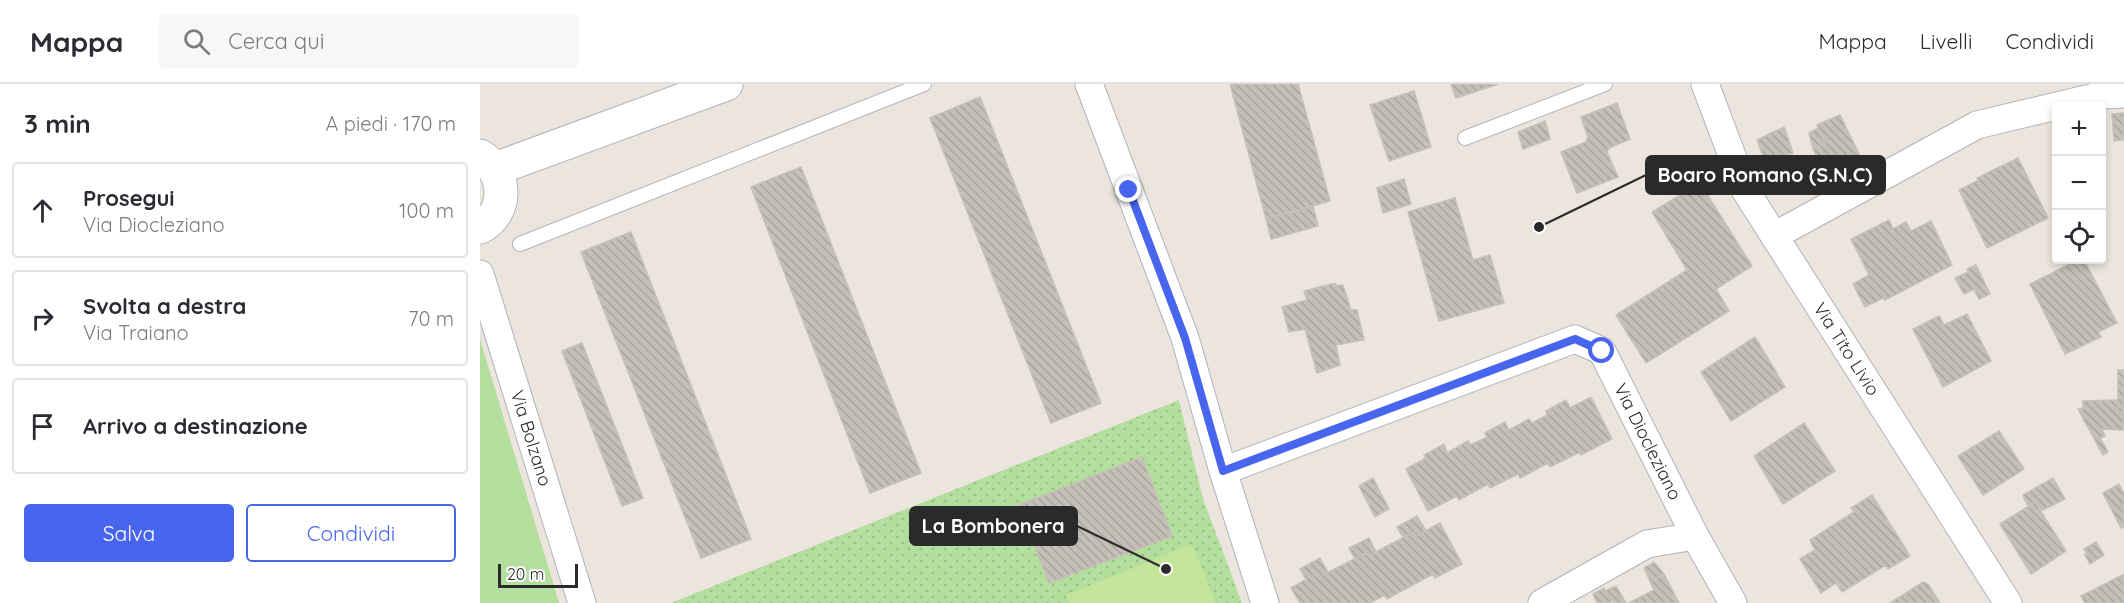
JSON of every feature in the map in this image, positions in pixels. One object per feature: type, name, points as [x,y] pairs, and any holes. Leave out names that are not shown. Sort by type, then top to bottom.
[{"type":"street","points":[[480,227],[493,217],[502,193],[500,180],[487,162],[726,84]]},
{"type":"street","points":[[1089,84],[1185,338],[1223,471],[1265,603]]},
{"type":"street","name":"Via Tito Livio","points":[[1705,84],[1745,190],[2008,603]]},
{"type":"street","points":[[1774,236],[1977,126],[2103,95],[2124,94]]},
{"type":"street","name":"Via Bolzano","points":[[480,274],[582,603]]},
{"type":"street","name":"Via Diocleziano","points":[[1223,471],[1575,339],[1602,351],[1695,536],[1733,603]]},
{"type":"street","points":[[1542,603],[1647,543],[1695,536]]},
{"type":"lane","points":[[520,244],[924,84]]},
{"type":"lane","points":[[1465,138],[1605,84]]},
{"type":"green space","points":[[480,339],[559,603],[480,603]]},
{"type":"green space","points":[[1179,400],[1203,499],[1242,603],[671,603]]},
{"type":"green space","points":[[1192,544],[1216,603],[1069,603],[1066,595]]},
{"type":"building","points":[[1230,84],[1298,84],[1330,201],[1266,219]]},
{"type":"building","points":[[1451,84],[1498,84],[1456,98]]},
{"type":"building","points":[[1414,91],[1431,147],[1389,161],[1370,105]]},
{"type":"building","points":[[980,97],[1101,403],[1051,423],[930,118]]},
{"type":"building","points":[[1617,103],[1630,139],[1609,148],[1607,152],[1618,177],[1577,193],[1561,152],[1586,142],[1588,137],[1581,117]]},
{"type":"building","points":[[2124,113],[2124,140],[2114,141],[2112,114]]},
{"type":"building","points":[[1840,115],[1863,162],[1839,174],[1831,157],[1819,162],[1813,149],[1825,143],[1817,125]]},
{"type":"building","points":[[1545,121],[1550,139],[1523,149],[1518,132]]},
{"type":"building","points":[[1784,127],[1793,153],[1766,164],[1757,140]]},
{"type":"building","points":[[1819,128],[1825,143],[1813,149],[1809,133]]},
{"type":"building","points":[[2018,158],[2048,218],[1987,248],[1959,190],[1979,180],[1977,178]]},
{"type":"building","points":[[801,167],[921,473],[870,493],[751,187]]},
{"type":"building","points":[[1404,179],[1411,204],[1383,213],[1377,188]]},
{"type":"building","points":[[1700,183],[1752,266],[1716,289],[1729,311],[1646,363],[1616,315],[1687,270],[1652,212]]},
{"type":"building","points":[[1455,198],[1473,260],[1490,255],[1504,303],[1439,321],[1408,212]]},
{"type":"building","points":[[1313,206],[1318,226],[1271,239],[1266,219]]},
{"type":"building","points":[[1889,220],[1893,229],[1906,222],[1911,231],[1931,221],[1952,265],[1885,300],[1883,298],[1865,307],[1853,284],[1869,275],[1851,239]]},
{"type":"building","points":[[631,232],[751,539],[701,558],[581,252]]},
{"type":"building","points":[[2070,264],[2086,264],[2117,323],[2098,332],[2101,337],[2065,354],[2030,284]]},
{"type":"building","points":[[1976,265],[1990,294],[1979,299],[1974,289],[1964,294],[1955,278]]},
{"type":"building","points":[[1335,283],[1337,286],[1343,285],[1351,310],[1357,310],[1364,340],[1336,345],[1340,365],[1317,373],[1305,329],[1289,332],[1282,307],[1307,300],[1304,291]]},
{"type":"building","points":[[1967,314],[1991,361],[1943,387],[1913,329],[1939,316],[1944,325]]},
{"type":"building","points":[[1755,337],[1785,387],[1731,421],[1701,372]]},
{"type":"building","points":[[582,343],[643,498],[622,506],[562,351]]},
{"type":"building","points":[[2118,370],[2124,370],[2124,412],[2118,412]]},
{"type":"building","points":[[1591,397],[1612,439],[1581,455],[1580,452],[1550,467],[1548,463],[1520,478],[1518,474],[1490,488],[1488,484],[1459,500],[1457,496],[1428,511],[1406,469],[1426,458],[1424,455],[1444,444],[1447,453],[1468,441],[1471,445],[1487,437],[1485,433],[1505,422],[1509,430],[1529,419],[1532,423],[1547,415],[1546,411],[1566,400],[1570,408]]},
{"type":"building","points":[[2118,400],[2118,412],[2124,412],[2124,430],[2102,429],[2105,436],[2100,438],[2108,452],[2103,455],[2078,409],[2083,409],[2083,401]]},
{"type":"building","points":[[1804,423],[1835,471],[1783,504],[1754,456]]},
{"type":"building","points":[[1999,431],[2024,469],[1983,495],[1958,456]]},
{"type":"building","points":[[1142,457],[1172,536],[1049,583],[1019,505]]},
{"type":"building","points":[[1373,478],[1389,509],[1375,517],[1359,486]]},
{"type":"building","points":[[2053,478],[2065,499],[2041,511],[2035,502],[2028,506],[2023,495]]},
{"type":"building","points":[[2119,484],[2124,494],[2124,527],[2121,528],[2103,493]]},
{"type":"building","points":[[1872,495],[1910,556],[1888,569],[1886,565],[1842,592],[1836,583],[1821,593],[1800,559],[1815,550],[1810,540],[1854,512],[1851,508]]},
{"type":"building","points":[[2035,502],[2066,551],[2031,574],[2000,524]]},
{"type":"building","points":[[1417,516],[1426,531],[1416,536],[1414,532],[1403,537],[1397,527]]},
{"type":"building","points":[[1440,523],[1462,564],[1435,578],[1433,574],[1387,599],[1385,595],[1370,603],[1300,603],[1291,588],[1317,573],[1319,577],[1366,553],[1368,556],[1414,532],[1416,536]]},
{"type":"building","points":[[1369,538],[1376,552],[1368,556],[1366,553],[1355,559],[1349,548]]},
{"type":"building","points":[[2096,542],[2104,555],[2090,564],[2084,549]]},
{"type":"building","points":[[1320,558],[1328,573],[1319,577],[1317,573],[1306,579],[1300,569]]},
{"type":"building","points":[[1654,562],[1664,574],[1650,581],[1644,568]]},
{"type":"building","points":[[1664,574],[1679,603],[1629,603],[1654,590],[1650,581]]},
{"type":"building","points":[[2124,574],[2124,603],[2085,603],[2081,596]]},
{"type":"building","points":[[1923,582],[1928,584],[1940,603],[1890,603]]},
{"type":"building","points":[[1616,586],[1626,603],[1614,603],[1613,601],[1597,603],[1593,594],[1604,588],[1605,591]]},
{"type":"place","name":"Boaro Romano (S.N.C)","points":[[1539,227]]},
{"type":"place","name":"La Bombonera","points":[[1166,569]]},
{"type":"route","points":[[1129,190],[1185,338],[1223,471],[1575,339],[1602,351]]}]
